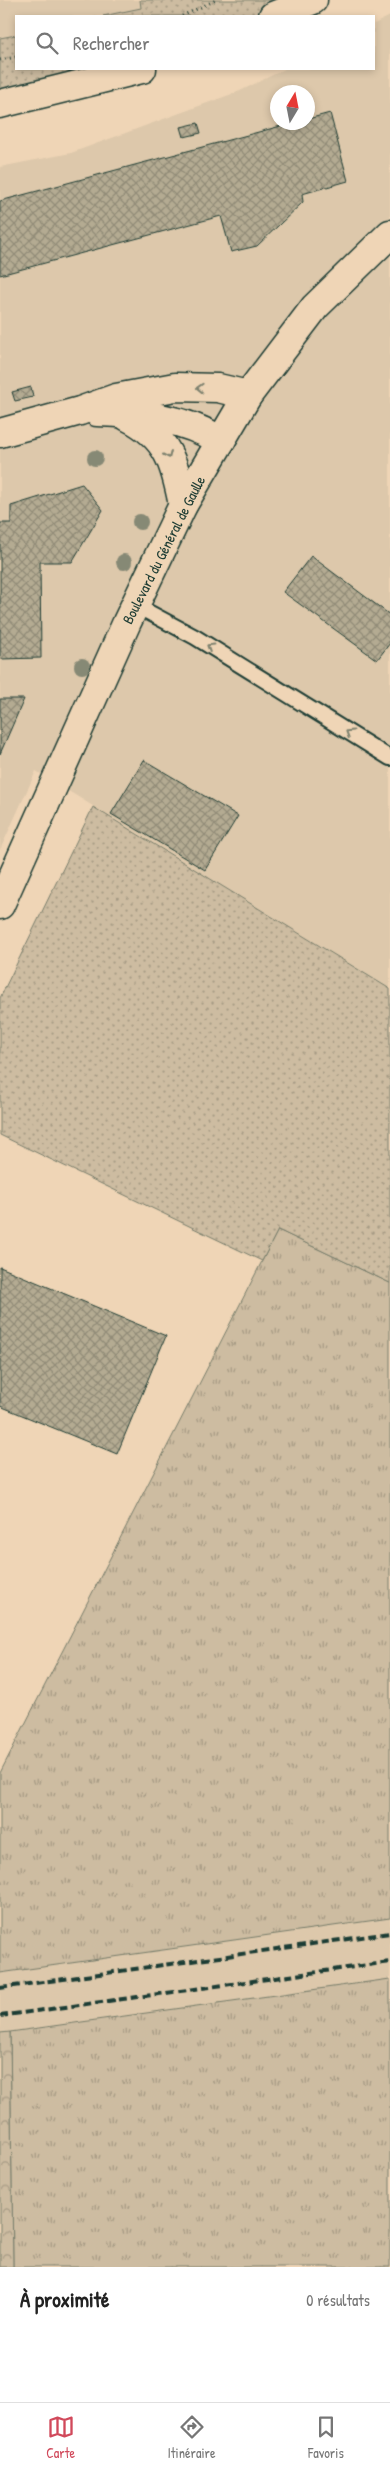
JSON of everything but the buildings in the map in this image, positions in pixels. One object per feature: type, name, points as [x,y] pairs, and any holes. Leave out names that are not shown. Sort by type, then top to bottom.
[{"type":"street","points":[[276,15],[313,0]]},
{"type":"street","points":[[0,104],[138,70]]},
{"type":"street","name":"Boulevard du Général de Gaulle","points":[[0,905],[135,605],[184,505],[221,441],[248,395],[314,308],[390,234]]},
{"type":"street","points":[[0,433],[80,411],[116,398],[175,387],[218,388],[248,395]]},
{"type":"street","points":[[80,411],[120,413],[184,424],[208,433],[221,441]]},
{"type":"street","points":[[120,413],[143,424],[156,435],[166,449],[178,480],[184,505]]},
{"type":"lane","points":[[135,605],[195,637],[390,758]]},
{"type":"path","points":[[184,15],[216,0]]},
{"type":"path","points":[[0,60],[15,57]]},
{"type":"shaded area","points":[[0,0],[140,0],[141,8],[108,15],[15,15],[15,35],[0,38]]},
{"type":"shaded area","points":[[390,16],[390,989],[36,771],[0,850],[0,167],[71,153],[240,91],[283,70],[375,70],[375,24]]},
{"type":"shaded area","points":[[390,1918],[390,1979],[0,2033],[0,1973]]},
{"type":"green space","points":[[140,0],[313,0],[276,15],[108,15],[141,8]]},
{"type":"green space","points":[[15,35],[15,70],[138,70],[0,104],[0,38]]},
{"type":"green space","points":[[93,807],[390,989],[390,1283],[278,1230],[262,1261],[0,1135],[0,998]]},
{"type":"green space","points":[[278,1230],[390,1283],[390,1918],[0,1973],[0,1773]]},
{"type":"green space","points":[[390,1979],[390,2267],[13,2267],[10,2032]]},
{"type":"green space","points":[[10,2032],[13,2267],[0,2267],[0,2033]]},
{"type":"railway","points":[[0,1988],[390,1933]]},
{"type":"railway","points":[[0,2016],[390,1962]]}]
